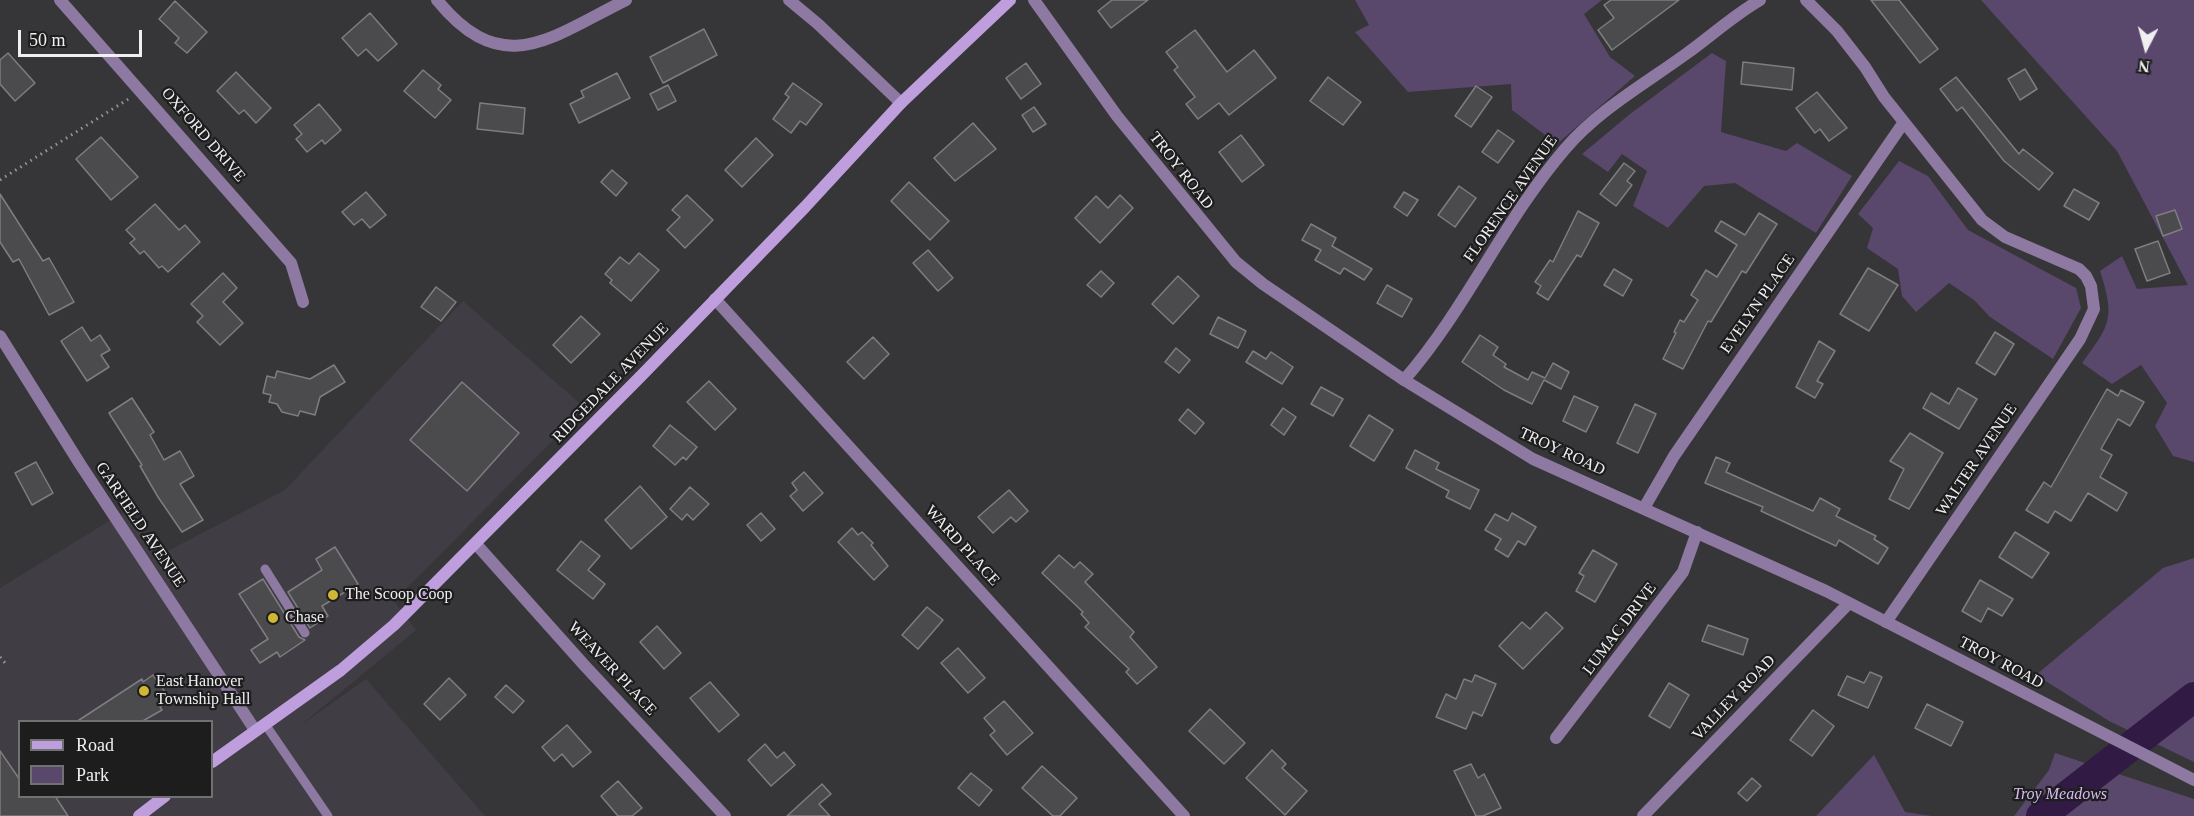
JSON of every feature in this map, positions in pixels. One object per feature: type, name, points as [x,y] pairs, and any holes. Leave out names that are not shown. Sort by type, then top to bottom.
[{"type":"main road","name":"RIDGEDALE AVENUE","points":[[213,761],[342,670],[394,626],[715,299],[901,103],[1010,0]]},
{"type":"main road","points":[[139,816],[162,798]]},
{"type":"street","name":"OXFORD DRIVE","points":[[60,0],[291,262],[303,302]]},
{"type":"street","points":[[437,0],[463,27],[481,40],[506,46],[537,44],[626,0]]},
{"type":"street","points":[[789,0],[818,24],[901,103]]},
{"type":"street","name":"TROY ROAD","points":[[1034,0],[1117,116],[1236,262],[1263,284],[1404,380],[1533,459],[1849,603],[2194,780]]},
{"type":"street","name":"FLORENCE AVENUE","points":[[1404,380],[1426,355],[1482,268],[1565,148],[1590,124],[1760,0]]},
{"type":"street","points":[[1806,0],[1837,31],[1904,122]]},
{"type":"street","name":"WALTER AVENUE","points":[[1886,622],[2080,339],[2092,315],[2094,297],[2086,276],[2079,269],[2005,237],[1989,226],[1904,122]]},
{"type":"street","name":"EVELYN PLACE","points":[[1644,508],[1674,456],[1904,122]]},
{"type":"street","name":"WARD PLACE","points":[[715,299],[1185,816]]},
{"type":"street","name":"GARFIELD AVENUE","points":[[0,336],[86,474],[260,727]]},
{"type":"street","name":"LUMAC DRIVE","points":[[1556,738],[1677,580],[1697,532]]},
{"type":"street","name":"WEAVER PLACE","points":[[476,544],[585,666],[725,816]]},
{"type":"street","name":"VALLEY ROAD","points":[[1643,816],[1849,603]]},
{"type":"lane","points":[[265,569],[305,633]]},
{"type":"lane","points":[[260,727],[330,815]]},
{"type":"path","points":[[0,180],[141,90]]},
{"type":"path","points":[[0,657],[6,664]]},
{"type":"shaded area","points":[[463,301],[585,408],[394,601],[416,630],[301,725],[366,679],[485,816],[0,816],[0,588],[127,510],[158,556],[285,490]]},
{"type":"green space","points":[[1355,0],[1602,0],[1584,14],[1610,57],[1635,76],[1557,144],[1512,110],[1511,84],[1408,92],[1355,32],[1369,25]]},
{"type":"green space","points":[[1981,0],[2194,0],[2194,462],[2173,456],[2155,426],[2167,403],[2141,365],[2112,384],[2082,363],[2099,339],[2108,320],[2108,300],[2100,271],[2122,256],[2137,289],[2188,285],[2117,151]]},
{"type":"green space","points":[[1712,53],[1726,61],[1721,132],[1786,151],[1797,143],[1852,176],[1816,233],[1735,183],[1704,186],[1668,228],[1633,206],[1647,171],[1622,154],[1608,172],[1582,154],[1630,114]]},
{"type":"green space","points":[[1899,161],[1928,176],[1968,230],[2076,288],[2081,308],[2053,359],[1990,317],[1974,300],[1949,283],[1916,312],[1902,296],[1898,269],[1867,248],[1873,228],[1858,214]]},
{"type":"green space","points":[[2194,558],[2194,762],[2109,721],[2036,675],[2163,568]]},
{"type":"green space","name":"Troy Meadows","points":[[2055,753],[2194,799],[2194,816],[2014,816],[2049,770]]},
{"type":"green space","points":[[1874,755],[1905,812],[1932,816],[1816,816]]},
{"type":"building","points":[[1112,0],[1148,0],[1111,28],[1098,11]]},
{"type":"building","points":[[1611,0],[1679,0],[1612,50],[1598,30],[1614,18],[1604,5]]},
{"type":"building","points":[[1871,0],[1899,0],[1938,49],[1920,63]]},
{"type":"building","points":[[175,1],[207,32],[187,53],[175,43],[179,38],[159,19]]},
{"type":"building","points":[[370,13],[397,44],[378,61],[366,49],[358,56],[342,38]]},
{"type":"building","points":[[704,29],[717,55],[663,83],[650,57]]},
{"type":"building","points":[[1195,30],[1227,72],[1254,50],[1276,78],[1229,115],[1219,103],[1198,119],[1186,104],[1195,97],[1174,70],[1178,67],[1166,52]]},
{"type":"building","points":[[8,53],[35,83],[15,101],[0,84],[0,60]]},
{"type":"building","points":[[1743,62],[1794,68],[1792,90],[1741,84]]},
{"type":"building","points":[[1026,63],[1041,84],[1021,99],[1006,78]]},
{"type":"building","points":[[2025,69],[2037,89],[2020,100],[2008,79]]},
{"type":"building","points":[[423,70],[441,85],[438,89],[451,100],[435,118],[404,91]]},
{"type":"building","points":[[236,72],[271,108],[256,123],[244,110],[239,114],[217,91]]},
{"type":"building","points":[[617,73],[630,98],[579,123],[570,104],[584,97],[581,91]]},
{"type":"building","points":[[1328,77],[1361,102],[1343,125],[1310,101]]},
{"type":"building","points":[[1956,77],[2019,154],[2023,149],[2053,173],[2039,190],[2004,161],[1962,107],[1957,111],[1940,89]]},
{"type":"building","points":[[793,83],[822,104],[806,125],[800,121],[791,133],[773,119],[789,97],[785,94]]},
{"type":"building","points":[[668,85],[676,101],[658,110],[650,94]]},
{"type":"building","points":[[1476,86],[1492,97],[1471,127],[1455,116]]},
{"type":"building","points":[[1817,92],[1847,128],[1829,141],[1820,129],[1815,133],[1796,108]]},
{"type":"building","points":[[480,103],[525,108],[523,134],[477,129]]},
{"type":"building","points":[[319,104],[341,130],[325,144],[322,140],[307,152],[296,139],[302,134],[294,125]]},
{"type":"building","points":[[1034,107],[1046,124],[1033,132],[1022,115]]},
{"type":"building","points":[[973,123],[996,149],[955,181],[934,158]]},
{"type":"building","points":[[1498,130],[1514,141],[1498,163],[1482,152]]},
{"type":"building","points":[[1241,135],[1264,165],[1242,182],[1219,152]]},
{"type":"building","points":[[101,137],[138,177],[111,200],[76,159]]},
{"type":"building","points":[[756,138],[773,155],[742,187],[725,170]]},
{"type":"building","points":[[1624,163],[1635,171],[1627,181],[1632,185],[1616,206],[1600,194]]},
{"type":"building","points":[[612,170],[627,183],[616,196],[601,182]]},
{"type":"building","points":[[909,182],[949,221],[930,240],[891,201]]},
{"type":"building","points":[[1459,186],[1476,198],[1455,227],[1438,215]]},
{"type":"building","points":[[2074,189],[2099,203],[2089,220],[2064,206]]},
{"type":"building","points":[[366,192],[386,215],[370,228],[362,219],[354,225],[342,212]]},
{"type":"building","points":[[1404,192],[1418,200],[1407,216],[1394,207]]},
{"type":"building","points":[[0,194],[43,261],[49,258],[74,302],[49,315],[19,259],[13,262],[0,242]]},
{"type":"building","points":[[687,195],[713,220],[685,248],[667,230],[680,217],[672,210]]},
{"type":"building","points":[[1120,195],[1133,208],[1100,243],[1075,218],[1096,196],[1108,208]]},
{"type":"building","points":[[155,204],[179,230],[185,225],[200,242],[168,272],[162,266],[159,268],[144,251],[140,254],[130,243],[135,239],[126,230]]},
{"type":"building","points":[[2175,210],[2182,229],[2163,236],[2156,216]]},
{"type":"building","points":[[1578,211],[1599,223],[1581,257],[1577,255],[1548,300],[1537,293],[1541,286],[1535,282],[1550,260],[1553,262]]},
{"type":"building","points":[[1759,213],[1777,224],[1746,273],[1742,271],[1711,322],[1708,321],[1683,369],[1663,359],[1680,320],[1684,322],[1698,300],[1691,295],[1706,270],[1717,277],[1737,245],[1715,231],[1721,221],[1745,235]]},
{"type":"building","points":[[1311,224],[1336,238],[1332,246],[1372,269],[1364,280],[1344,268],[1340,274],[1315,260],[1321,250],[1302,240]]},
{"type":"building","points":[[2158,241],[2170,273],[2147,281],[2135,249]]},
{"type":"building","points":[[928,250],[953,278],[938,291],[913,263]]},
{"type":"building","points":[[639,253],[659,270],[631,301],[610,283],[612,280],[605,274],[620,257],[629,264]]},
{"type":"building","points":[[1868,268],[1898,285],[1869,331],[1840,314]]},
{"type":"building","points":[[1614,269],[1632,280],[1623,296],[1604,285]]},
{"type":"building","points":[[1101,271],[1114,283],[1101,297],[1087,285]]},
{"type":"building","points":[[223,273],[237,288],[223,302],[243,323],[220,345],[197,322],[203,316],[191,304]]},
{"type":"building","points":[[1178,276],[1199,296],[1173,324],[1152,304]]},
{"type":"building","points":[[1387,285],[1412,299],[1402,317],[1377,303]]},
{"type":"building","points":[[436,287],[456,302],[441,321],[421,307]]},
{"type":"building","points":[[581,316],[600,334],[571,363],[553,345]]},
{"type":"building","points":[[1218,317],[1246,331],[1238,348],[1210,334]]},
{"type":"building","points":[[82,327],[91,341],[100,335],[110,350],[101,355],[109,367],[87,381],[61,341]]},
{"type":"building","points":[[1995,332],[2014,344],[1995,375],[1976,363]]},
{"type":"building","points":[[1480,335],[1498,347],[1493,355],[1506,364],[1504,367],[1528,380],[1532,372],[1545,378],[1553,363],[1569,372],[1561,389],[1544,380],[1532,404],[1504,390],[1462,362]]},
{"type":"building","points":[[873,337],[889,354],[864,379],[847,362]]},
{"type":"building","points":[[1819,341],[1835,351],[1817,381],[1823,384],[1815,398],[1796,387]]},
{"type":"building","points":[[1176,348],[1190,360],[1179,373],[1165,362]]},
{"type":"building","points":[[1253,351],[1266,359],[1271,352],[1293,367],[1282,384],[1246,362]]},
{"type":"building","points":[[334,365],[345,382],[320,397],[315,415],[300,411],[298,416],[282,412],[277,404],[269,402],[271,395],[263,393],[267,376],[275,378],[277,371],[310,379]]},
{"type":"building","points":[[709,381],[736,409],[715,430],[687,402]]},
{"type":"building","points":[[462,382],[519,433],[467,491],[410,440]]},
{"type":"building","points":[[1321,387],[1343,399],[1333,416],[1311,404]]},
{"type":"building","points":[[1958,388],[1977,399],[1959,429],[1923,408],[1931,393],[1949,404]]},
{"type":"building","points":[[2107,389],[2118,396],[2121,390],[2144,402],[2130,426],[2118,419],[2101,449],[2112,455],[2100,477],[2127,493],[2117,511],[2088,493],[2071,521],[2055,511],[2048,523],[2026,510],[2044,482],[2051,487]]},
{"type":"building","points":[[1574,396],[1598,407],[1586,432],[1563,421]]},
{"type":"building","points":[[132,398],[154,432],[150,435],[164,460],[180,451],[194,476],[180,484],[203,520],[182,532],[158,497],[140,466],[142,465],[109,413]]},
{"type":"building","points":[[1635,404],[1656,414],[1638,453],[1617,443]]},
{"type":"building","points":[[1283,408],[1296,417],[1284,435],[1271,425]]},
{"type":"building","points":[[1188,409],[1204,423],[1195,434],[1179,420]]},
{"type":"building","points":[[1369,415],[1393,430],[1374,461],[1350,446]]},
{"type":"building","points":[[670,425],[697,447],[686,460],[683,457],[675,465],[653,446]]},
{"type":"building","points":[[1910,433],[1943,453],[1909,509],[1889,499],[1904,469],[1890,461]]},
{"type":"building","points":[[1415,450],[1439,463],[1436,469],[1479,490],[1470,509],[1446,497],[1449,491],[1406,468]]},
{"type":"building","points":[[1716,457],[1730,463],[1726,472],[1813,511],[1820,498],[1840,509],[1836,516],[1876,536],[1874,539],[1888,548],[1878,564],[1839,540],[1836,546],[1761,511],[1763,507],[1705,483]]},
{"type":"building","points":[[36,462],[53,493],[32,505],[15,473]]},
{"type":"building","points":[[804,472],[823,493],[803,511],[790,496],[797,490],[792,483]]},
{"type":"building","points":[[640,486],[667,517],[631,549],[605,520]]},
{"type":"building","points":[[690,487],[709,504],[693,520],[687,514],[682,520],[670,509]]},
{"type":"building","points":[[1009,490],[1028,511],[1016,522],[1011,517],[993,533],[978,517]]},
{"type":"building","points":[[761,513],[775,529],[761,541],[747,525]]},
{"type":"building","points":[[1512,513],[1536,527],[1525,545],[1518,541],[1508,557],[1495,549],[1501,539],[1485,530],[1495,514],[1508,521]]},
{"type":"building","points":[[852,528],[858,535],[862,532],[873,543],[871,545],[888,566],[874,580],[838,542]]},
{"type":"building","points":[[2015,532],[2049,553],[2032,578],[1999,557]]},
{"type":"building","points":[[581,541],[600,556],[588,570],[605,584],[593,599],[557,570]]},
{"type":"building","points":[[335,547],[358,584],[322,606],[328,616],[310,628],[288,592],[322,570],[316,559]]},
{"type":"building","points":[[1593,550],[1617,564],[1595,602],[1576,591],[1584,576],[1579,573]]},
{"type":"building","points":[[1059,555],[1074,568],[1080,562],[1093,574],[1085,582],[1134,632],[1130,637],[1157,667],[1137,684],[1126,672],[1129,669],[1085,627],[1089,623],[1081,614],[1083,612],[1042,573]]},
{"type":"building","points":[[263,579],[299,637],[305,640],[280,657],[277,652],[260,663],[251,650],[268,639],[239,594]]},
{"type":"building","points":[[1980,580],[2013,599],[2002,616],[1988,608],[1981,622],[1962,611]]},
{"type":"building","points":[[927,607],[943,620],[918,649],[902,635]]},
{"type":"building","points":[[1546,612],[1563,628],[1523,669],[1499,646],[1522,622],[1530,629]]},
{"type":"building","points":[[1708,625],[1748,639],[1743,655],[1702,641]]},
{"type":"building","points":[[657,626],[681,653],[664,669],[640,642]]},
{"type":"building","points":[[958,648],[985,678],[968,693],[941,663]]},
{"type":"building","points":[[1870,672],[1882,677],[1868,708],[1838,695],[1847,676],[1864,683]]},
{"type":"building","name":"East Hanover Township Hall","points":[[153,675],[171,700],[160,707],[162,710],[144,720],[79,720],[142,679],[143,682]]},
{"type":"building","points":[[1475,675],[1496,684],[1482,716],[1473,712],[1466,729],[1436,717],[1446,694],[1456,699],[1464,679],[1472,682]]},
{"type":"building","points":[[449,678],[466,695],[440,720],[424,704]]},
{"type":"building","points":[[710,682],[739,715],[719,732],[690,698]]},
{"type":"building","points":[[1669,683],[1689,695],[1670,728],[1649,716]]},
{"type":"building","points":[[506,685],[524,701],[513,713],[495,697]]},
{"type":"building","points":[[1004,701],[1033,733],[1007,755],[990,735],[995,731],[984,718]]},
{"type":"building","points":[[1927,704],[1963,722],[1951,746],[1915,728]]},
{"type":"building","points":[[1210,709],[1245,743],[1224,764],[1189,731]]},
{"type":"building","points":[[1813,710],[1834,726],[1812,756],[1790,740]]},
{"type":"building","points":[[567,725],[591,752],[573,767],[562,754],[554,761],[542,747]]},
{"type":"building","points":[[765,744],[777,758],[784,752],[795,765],[771,786],[748,760]]},
{"type":"building","points":[[1272,750],[1286,764],[1282,768],[1307,791],[1285,815],[1246,778]]},
{"type":"building","points":[[0,751],[18,777],[18,798],[56,798],[68,816],[0,816]]},
{"type":"building","points":[[1471,764],[1478,778],[1484,774],[1501,808],[1483,816],[1476,816],[1454,771]]},
{"type":"building","points":[[1042,766],[1077,798],[1060,816],[1053,816],[1022,788]]},
{"type":"building","points":[[971,773],[992,790],[979,806],[958,788]]},
{"type":"building","points":[[1752,778],[1761,786],[1747,801],[1738,793]]},
{"type":"building","points":[[618,781],[642,808],[632,816],[618,816],[601,796]]},
{"type":"building","points":[[822,784],[831,794],[819,804],[830,816],[787,816]]},
{"type":"waterway","points":[[2041,816],[2194,697]]},
{"type":"place","name":"The Scoop Coop","points":[[333,595]]},
{"type":"place","name":"Chase","points":[[273,618]]},
{"type":"place","name":"East Hanover Township Hall","points":[[144,691]]}]
